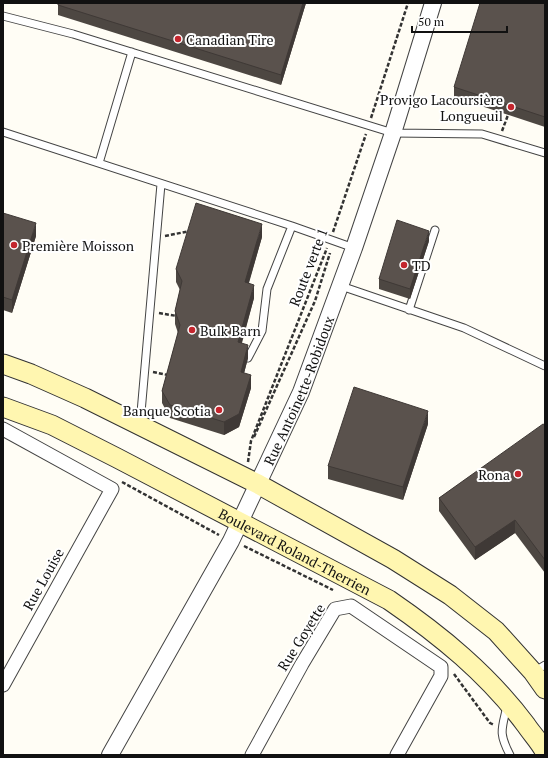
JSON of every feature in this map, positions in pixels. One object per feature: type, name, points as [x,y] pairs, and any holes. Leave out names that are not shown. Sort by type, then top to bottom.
[{"type":"main road","points":[[3,364],[31,374],[84,398],[252,481],[393,560],[450,595],[496,631],[539,669],[545,689]]},
{"type":"main road","name":"Boulevard Roland-Therrien","points":[[3,406],[52,426],[234,518],[389,600],[421,622],[468,660],[508,702],[545,752]]},
{"type":"street","name":"Rue Antoinette-Robidoux","points":[[110,755],[252,481],[301,392],[341,286],[393,134],[432,3]]},
{"type":"street","name":"Rue Louise","points":[[3,685],[112,489],[4,430]]},
{"type":"street","name":"Rue Goyette","points":[[252,755],[302,664],[335,609],[351,606],[441,667],[441,676],[397,755]]},
{"type":"lane","points":[[3,16],[73,34],[393,134],[482,134],[545,153]]},
{"type":"lane","points":[[99,163],[132,52]]},
{"type":"lane","points":[[3,132],[292,226],[354,248]]},
{"type":"lane","points":[[140,426],[162,184]]},
{"type":"lane","points":[[248,358],[262,331],[267,289],[292,226]]},
{"type":"lane","points":[[409,310],[435,230]]},
{"type":"lane","points":[[341,286],[464,328],[545,366]]},
{"type":"lane","points":[[508,702],[501,730],[504,744],[510,755]]},
{"type":"path","name":"Route verte 1","points":[[252,481],[251,441],[330,240],[369,126],[408,3]]},
{"type":"path","points":[[501,134],[508,115]]},
{"type":"path","points":[[157,237],[191,231]]},
{"type":"path","points":[[254,437],[315,301],[330,253]]},
{"type":"path","points":[[150,312],[177,316]]},
{"type":"path","points":[[145,370],[170,376]]},
{"type":"path","points":[[217,533],[234,518]]},
{"type":"building","points":[[58,3],[303,3],[281,75],[58,5]]},
{"type":"building","points":[[480,3],[545,3],[545,117],[454,87]]},
{"type":"building","points":[[196,203],[262,224],[245,282],[254,285],[238,342],[248,345],[241,372],[251,375],[239,414],[224,422],[170,405],[162,391],[180,325],[175,311],[182,281],[176,269]]},
{"type":"building","points":[[3,213],[36,223],[12,300],[3,297]]},
{"type":"building","name":"TD","points":[[397,220],[429,231],[410,289],[379,279]]},
{"type":"building","points":[[354,387],[428,411],[403,487],[328,466]]},
{"type":"building","name":"Rona","points":[[543,424],[545,425],[545,560],[515,520],[475,547],[439,498]]},
{"type":"place","name":"Canadian Tire","points":[[178,39]]},
{"type":"place","name":"Provigo Lacoursière Longueuil","points":[[511,107]]},
{"type":"place","name":"Première Moisson","points":[[14,245]]},
{"type":"place","name":"TD","points":[[404,265]]},
{"type":"place","name":"Bulk Barn","points":[[192,330]]},
{"type":"place","name":"Banque Scotia","points":[[219,410]]},
{"type":"place","name":"Rona","points":[[518,474]]}]
